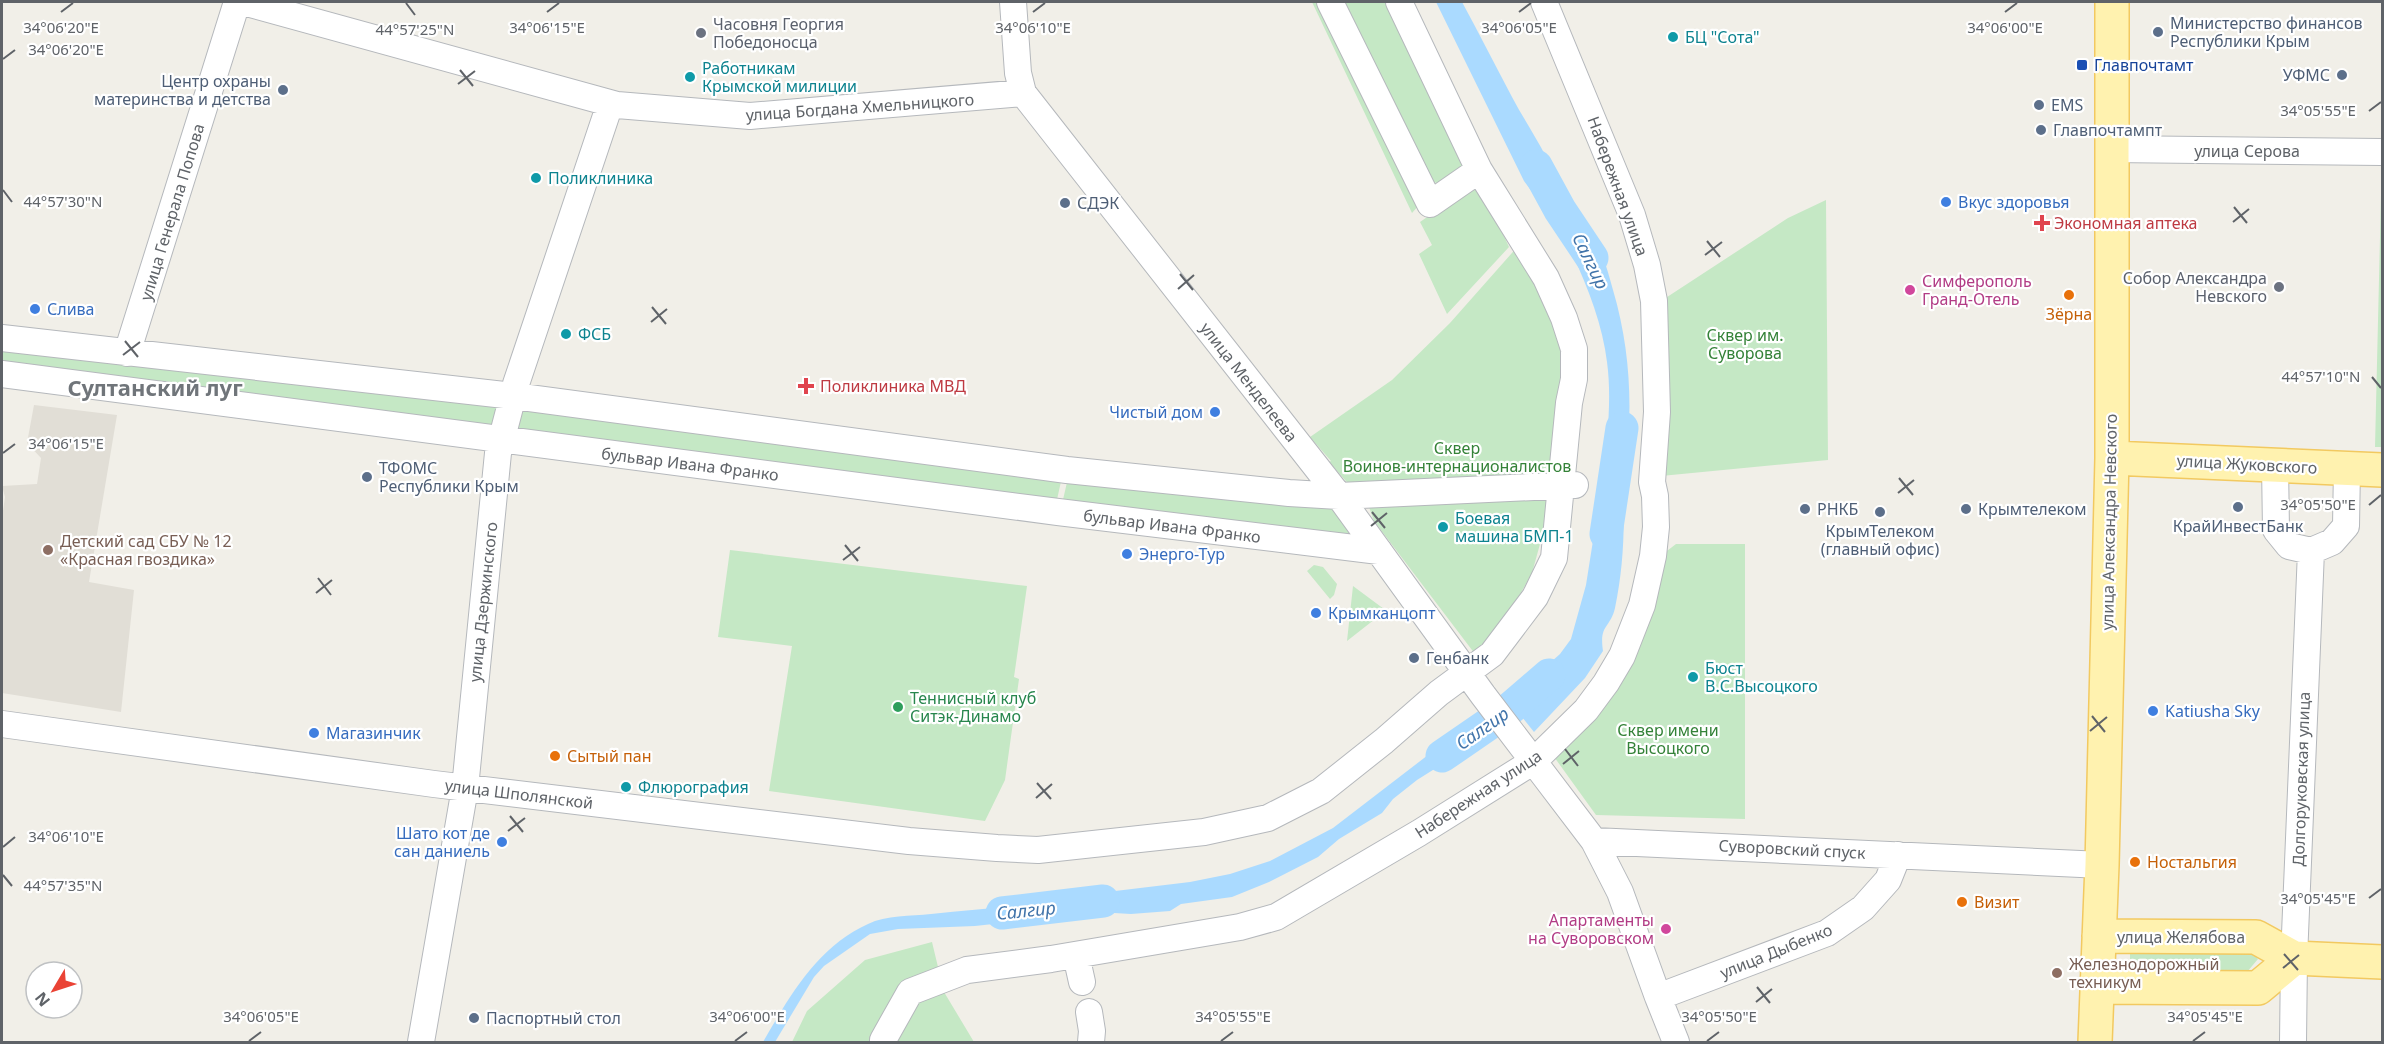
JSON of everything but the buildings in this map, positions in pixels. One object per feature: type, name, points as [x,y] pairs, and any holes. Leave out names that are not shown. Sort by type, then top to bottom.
[{"type":"main road","name":"улица Александра Невского","points":[[2095,1042],[2102,865],[2112,458],[2112,2]]},
{"type":"main road","name":"улица Жуковского","points":[[2112,458],[2382,470]]},
{"type":"main road","name":"улица Желябова","points":[[2099,936],[2256,937],[2294,958],[2382,962]]},
{"type":"main road","points":[[2097,987],[2258,988],[2294,958]]},
{"type":"street","name":"улица Генерала Попова","points":[[128,353],[237,2]]},
{"type":"street","name":"улица Богдана Хмельницкого","points":[[243,2],[440,54],[610,104],[750,116],[1023,93]]},
{"type":"street","name":"улица Менделеева","points":[[1013,2],[1018,74],[1023,93],[1339,496],[1530,756]]},
{"type":"street","points":[[1330,2],[1430,204],[1479,170]]},
{"type":"street","points":[[1399,2],[1479,170],[1545,278],[1564,318],[1574,349],[1574,379],[1569,403],[1569,485],[1554,558],[1546,577],[1521,618],[1492,654],[1468,674]]},
{"type":"street","name":"Набережная улица","points":[[883,1040],[910,992],[967,970],[1076,955],[1240,927],[1276,917],[1419,833],[1530,756],[1586,710],[1622,656],[1642,605],[1653,556],[1656,527],[1652,482],[1657,412],[1654,301],[1647,265],[1624,196],[1544,2]]},
{"type":"street","name":"улица Дзержинского","points":[[421,1042],[465,788],[498,453],[516,384],[610,104]]},
{"type":"street","name":"улица Серова","points":[[2111,149],[2382,152]]},
{"type":"street","points":[[2,338],[514,396],[1066,470],[1339,496],[1569,485]]},
{"type":"street","name":"бульвар Ивана Франко","points":[[2,374],[1379,551]]},
{"type":"street","points":[[2275,465],[2276,530],[2289,546],[2311,551],[2332,542],[2346,526],[2347,468]]},
{"type":"street","name":"Долгоруковская улица","points":[[2293,1042],[2294,958],[2311,551]]},
{"type":"street","name":"улица Шполянской","points":[[2,724],[465,788],[909,841],[1038,850],[1204,832],[1268,818],[1321,791],[1384,741],[1438,693],[1468,674]]},
{"type":"street","points":[[1530,756],[1594,841],[1620,892],[1676,1042]]},
{"type":"street","name":"Суворовский спуск","points":[[1594,841],[2102,865]]},
{"type":"street","name":"улица Дыбенко","points":[[1658,997],[1827,933],[1863,908],[1876,894],[1888,880],[1898,855]]},
{"type":"street","points":[[1076,955],[1082,982]]},
{"type":"street","points":[[1089,1012],[1092,1031],[1090,1042]]},
{"type":"shaded area","name":"Детский сад СБУ № 12 «Красная гвоздика»","points":[[34,405],[117,415],[89,582],[134,590],[121,712],[2,693],[2,518],[5,497],[2,486],[37,484],[41,458],[27,443]]},
{"type":"green space","points":[[1312,2],[1322,2],[1419,205],[1412,213]]},
{"type":"green space","points":[[1339,2],[1392,2],[1465,169],[1440,184],[1430,181]]},
{"type":"green space","points":[[1475,189],[1487,199],[1509,247],[1447,314],[1419,254],[1432,245],[1420,222],[1462,193]]},
{"type":"green space","points":[[2381,195],[2382,447],[2375,447]]},
{"type":"green space","name":"Сквер им. Суворова","points":[[1826,200],[1828,460],[1661,476],[1661,301],[1788,218]]},
{"type":"green space","name":"Сквер Воинов-интернационалистов","points":[[1519,245],[1540,281],[1567,368],[1545,526],[1532,573],[1513,607],[1475,654],[1374,521],[1369,507],[1310,437],[1392,380],[1450,323]]},
{"type":"green space","points":[[2,346],[507,403],[499,432],[2,367]]},
{"type":"green space","points":[[517,404],[1062,477],[1056,504],[508,433]]},
{"type":"green space","points":[[1068,478],[1335,504],[1362,541],[1062,504]]},
{"type":"green space","name":"Сквер имени Высоцкого","points":[[1676,544],[1745,544],[1745,819],[1596,815],[1552,754],[1564,744],[1663,554]]},
{"type":"green space","name":"Теннисный клуб Ситэк-Динамо","points":[[730,550],[1027,586],[1014,677],[1019,679],[1005,780],[985,821],[769,791],[792,646],[718,637]]},
{"type":"green space","points":[[1314,565],[1323,567],[1337,584],[1334,595],[1330,599],[1307,571]]},
{"type":"green space","points":[[1353,586],[1388,612],[1384,612],[1347,641]]},
{"type":"green space","points":[[932,942],[944,992],[974,1042],[792,1042],[807,1011],[865,960]]},
{"type":"green space","points":[[2247,948],[2258,959],[2247,972],[2130,972],[2130,950]]},
{"type":"water","points":[[1436,2],[1462,2],[1548,160],[1563,201],[1547,212],[1524,181]]},
{"type":"water","points":[[1577,216],[1594,238],[1603,256],[1624,336],[1629,381],[1628,450],[1625,473],[1604,473],[1609,404],[1604,345],[1589,293],[1559,228]]},
{"type":"water","points":[[1601,490],[1623,492],[1623,550],[1615,608],[1602,636],[1603,651],[1585,678],[1534,732],[1514,707],[1516,693],[1560,654],[1571,639],[1586,585]]},
{"type":"water","points":[[1471,722],[1487,743],[1471,746],[1417,780],[1393,799],[1382,813],[1339,839],[1318,857],[1269,882],[1232,897],[1181,904],[1170,911],[1131,914],[1097,912],[1060,916],[1057,898],[1190,882],[1230,874],[1270,861],[1333,828]]},
{"type":"water","points":[[1046,903],[1049,918],[975,926],[898,929],[870,934],[824,966],[814,977],[775,1042],[763,1042],[806,974],[834,945],[868,924],[899,916]]},
{"type":"waterway","name":"Салгир","points":[[1536,166],[1560,210],[1592,258]]},
{"type":"waterway","name":"Салгир","points":[[1606,534],[1622,428]]},
{"type":"waterway","name":"Салгир","points":[[1442,756],[1506,712],[1549,675]]},
{"type":"waterway","name":"Салгир","points":[[1002,913],[1103,901]]},
{"type":"place","name":"Министерство финансов Республики Крым","points":[[2158,32]]},
{"type":"place","name":"Часовня Георгия Победоносца","points":[[701,33]]},
{"type":"place","name":"БЦ \"Сота\"","points":[[1673,37]]},
{"type":"place","name":"Главпочтамт","points":[[2082,65]]},
{"type":"place","name":"УФМС","points":[[2342,75]]},
{"type":"place","name":"Работникам Крымской милиции","points":[[690,77]]},
{"type":"place","name":"Центр охраны материнства и детства","points":[[283,90]]},
{"type":"place","name":"EMS","points":[[2039,105]]},
{"type":"place","name":"Главпочтампт","points":[[2041,130]]},
{"type":"place","name":"Поликлиника","points":[[536,178]]},
{"type":"place","name":"Вкус здоровья","points":[[1946,202]]},
{"type":"place","name":"СДЭК","points":[[1065,203]]},
{"type":"place","name":"Экономная аптека","points":[[2042,223]]},
{"type":"place","name":"Собор Александра Невского","points":[[2279,287]]},
{"type":"place","name":"Симферополь Гранд-Отель","points":[[1910,290]]},
{"type":"place","name":"Зёрна","points":[[2069,295]]},
{"type":"place","name":"Слива","points":[[35,309]]},
{"type":"place","name":"ФСБ","points":[[566,334]]},
{"type":"place","name":"Поликлиника МВД","points":[[806,386]]},
{"type":"place","name":"Чистый дом","points":[[1215,412]]},
{"type":"place","name":"ТФОМС Республики Крым","points":[[367,477]]},
{"type":"place","name":"КрайИнвестБанк","points":[[2238,507]]},
{"type":"place","name":"РНКБ","points":[[1805,509]]},
{"type":"place","name":"Крымтелеком","points":[[1966,509]]},
{"type":"place","name":"КрымТелеком (главный офис)","points":[[1880,512]]},
{"type":"place","name":"Боевая машина БМП-1","points":[[1443,527]]},
{"type":"place","name":"Детский сад СБУ № 12 «Красная гвоздика»","points":[[48,550]]},
{"type":"place","name":"Энерго-Тур","points":[[1127,554]]},
{"type":"place","name":"Крымканцопт","points":[[1316,613]]},
{"type":"place","name":"Генбанк","points":[[1414,658]]},
{"type":"place","name":"Бюст В.С.Высоцкого","points":[[1693,677]]},
{"type":"place","name":"Теннисный клуб Ситэк-Динамо","points":[[898,707]]},
{"type":"place","name":"Katiusha Sky","points":[[2153,711]]},
{"type":"place","name":"Магазинчик","points":[[314,733]]},
{"type":"place","name":"Сытый пан","points":[[555,756]]},
{"type":"place","name":"Флюрография","points":[[626,787]]},
{"type":"place","name":"Шато кот де сан даниель","points":[[502,842]]},
{"type":"place","name":"Ностальгия","points":[[2135,862]]},
{"type":"place","name":"Визит","points":[[1962,902]]},
{"type":"place","name":"Апартаменты на Суворовском","points":[[1666,929]]},
{"type":"place","name":"Железнодорожный техникум","points":[[2057,973]]},
{"type":"place","name":"Паспортный стол","points":[[474,1018]]},
{"type":"district","name":"Султанский луг","points":[[155,387]]}]
